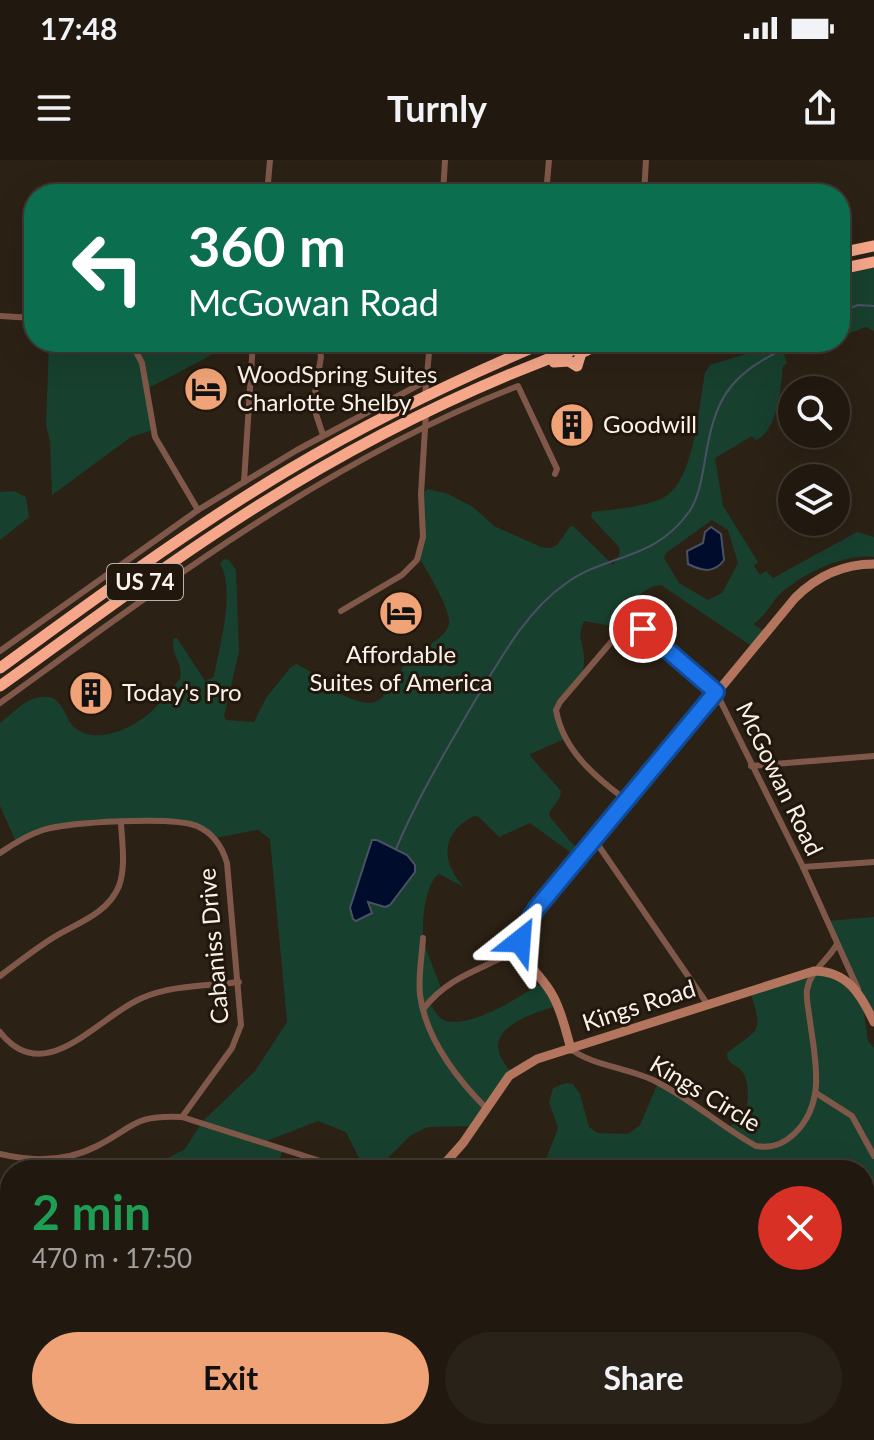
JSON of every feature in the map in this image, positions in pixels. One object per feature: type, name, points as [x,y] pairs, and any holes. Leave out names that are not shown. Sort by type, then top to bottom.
[{"type":"highway","points":[[850,251],[874,246]]},
{"type":"highway","points":[[850,267],[874,262]]},
{"type":"highway","name":"US 74","points":[[0,668],[169,546],[250,493],[425,396],[522,352]]},
{"type":"highway","name":"US 74","points":[[0,686],[220,530],[363,445],[426,413],[568,352]]},
{"type":"highway","points":[[523,369],[527,371],[560,361],[569,361],[577,366],[583,352]]},
{"type":"highway","points":[[426,413],[432,404],[492,371],[508,358]]},
{"type":"highway","points":[[363,445],[372,435],[419,407],[425,396]]},
{"type":"highway","points":[[95,618],[92,614],[94,610],[154,565],[169,546]]},
{"type":"highway","points":[[22,670],[32,654],[81,619],[79,610]]},
{"type":"street","points":[[268,184],[270,160]]},
{"type":"street","points":[[444,184],[445,160]]},
{"type":"street","points":[[547,184],[549,160]]},
{"type":"street","points":[[645,184],[646,160]]},
{"type":"street","points":[[0,316],[24,317]]},
{"type":"street","points":[[136,352],[142,363],[155,437],[198,510]]},
{"type":"street","points":[[250,493],[244,482],[252,352]]},
{"type":"street","points":[[320,352],[313,405],[323,435]]},
{"type":"street","points":[[425,396],[429,352]]},
{"type":"street","points":[[0,651],[198,510],[323,435],[426,381]]},
{"type":"street","points":[[0,703],[241,533],[424,428],[518,386],[557,469],[555,474]]},
{"type":"street","points":[[341,611],[402,575],[417,560],[423,537],[421,494],[426,413]]},
{"type":"street","points":[[571,1049],[554,996],[528,963],[520,947],[525,927],[536,909],[783,611],[815,580],[841,569],[874,564]]},
{"type":"street","points":[[71,600],[79,610]]},
{"type":"street","points":[[95,618],[101,630]]},
{"type":"street","name":"McGowan Road","points":[[626,800],[585,766],[567,738],[556,710],[624,627],[634,624],[716,692],[803,867],[861,996]]},
{"type":"street","points":[[751,766],[874,756]]},
{"type":"street","points":[[0,976],[50,939],[96,914],[106,905],[120,882],[123,863],[121,823]]},
{"type":"street","name":"Cabaniss Drive","points":[[0,853],[31,835],[54,827],[121,823],[187,823],[208,832],[220,846],[227,863],[241,1025],[236,1040],[182,1117]]},
{"type":"street","points":[[594,839],[708,1005]]},
{"type":"street","points":[[803,867],[874,862]]},
{"type":"street","points":[[423,938],[420,996],[428,1022],[448,1062],[467,1089],[487,1109]]},
{"type":"street","points":[[814,971],[824,964],[837,944]]},
{"type":"street","points":[[424,1008],[466,973],[520,947]]},
{"type":"street","points":[[814,971],[832,972],[844,978],[861,996],[874,1022]]},
{"type":"street","name":"Kings Road","points":[[448,1160],[516,1070],[537,1059],[814,971]]},
{"type":"street","name":"Kings Circle","points":[[571,1049],[583,1057],[634,1072],[658,1083],[745,1140],[767,1148],[796,1132],[812,1109],[816,1093],[816,1062],[807,995],[814,971]]},
{"type":"street","points":[[0,1032],[19,1050],[32,1054],[50,1053],[76,1041],[143,997],[167,990],[239,982]]},
{"type":"street","points":[[816,1093],[852,1116],[874,1156]]},
{"type":"street","points":[[0,1154],[53,1160],[97,1146],[140,1120],[156,1116],[182,1117],[315,1160]]},
{"type":"green space","points":[[874,267],[874,331],[866,327],[850,333],[850,272]]},
{"type":"green space","points":[[49,352],[217,352],[147,389],[153,430],[131,437],[52,495],[50,441],[46,425]]},
{"type":"green space","points":[[752,352],[784,352],[787,364],[783,366],[782,376],[778,376],[778,402],[769,428],[756,440],[752,436],[715,458],[723,506],[758,562],[754,566],[760,575],[766,571],[773,578],[857,532],[874,537],[874,557],[836,562],[810,573],[787,588],[753,624],[766,632],[753,647],[661,585],[641,594],[617,624],[611,626],[584,621],[580,637],[584,653],[582,674],[556,710],[567,738],[530,754],[561,791],[549,813],[550,817],[581,854],[578,858],[530,823],[499,837],[479,817],[474,816],[455,831],[448,848],[451,867],[464,887],[439,874],[430,886],[425,904],[424,941],[442,990],[429,1002],[441,1018],[457,1022],[470,1020],[545,982],[558,1005],[519,1021],[502,1034],[498,1042],[499,1052],[512,1074],[476,1126],[428,1127],[411,1135],[386,1160],[360,1160],[346,1132],[318,1121],[264,1142],[283,1149],[279,1160],[164,1160],[185,1149],[202,1122],[255,1071],[287,1022],[270,839],[258,830],[215,838],[176,821],[64,826],[16,842],[0,806],[0,723],[28,701],[49,697],[57,701],[72,725],[89,735],[109,734],[129,727],[151,712],[180,679],[180,668],[173,648],[174,638],[177,638],[205,681],[214,677],[226,603],[225,575],[220,564],[224,559],[229,560],[236,570],[239,652],[224,716],[226,720],[254,722],[266,698],[296,664],[321,677],[323,687],[358,701],[375,702],[387,692],[409,659],[448,628],[442,598],[418,556],[422,544],[421,494],[428,489],[448,494],[473,507],[494,526],[541,547],[557,545],[573,526],[613,565],[620,553],[619,547],[591,517],[592,512],[633,507],[670,493],[685,469],[698,419],[705,373],[710,365]],"holes":[[[712,520],[728,530],[738,563],[722,593],[708,600],[679,583],[664,558],[666,553]]]},
{"type":"green space","points":[[14,491],[26,497],[29,517],[0,540],[0,492]]},
{"type":"green space","points":[[874,917],[874,1022],[862,1000],[868,1041],[874,1048],[874,1160],[546,1160],[558,1128],[549,1102],[553,1088],[566,1083],[573,1084],[580,1094],[589,1127],[598,1133],[628,1134],[640,1125],[658,1083],[728,1128],[743,1114],[747,1105],[746,1079],[739,1068],[730,1062],[727,1053],[756,1028],[757,1015],[750,991],[820,971],[858,992],[828,921]]},
{"type":"water","points":[[711,527],[721,534],[724,560],[716,568],[708,570],[688,564],[687,551],[703,543],[705,532]]},
{"type":"water","points":[[372,840],[407,855],[415,865],[415,872],[390,905],[385,907],[368,902],[372,913],[356,921],[350,908]]},
{"type":"waterway","points":[[850,308],[874,306]]},
{"type":"waterway","points":[[396,849],[442,758],[513,639],[537,609],[565,584],[581,574],[645,549],[675,528],[695,500],[718,407],[735,382],[747,371],[778,352]]},
{"type":"place","name":"WoodSpring Suites Charlotte Shelby","points":[[206,389]]},
{"type":"place","name":"Goodwill","points":[[572,425]]},
{"type":"place","name":"Affordable Suites of America","points":[[401,613]]},
{"type":"place","name":"Today's Pro","points":[[91,693]]},
{"type":"route","points":[[520,941],[536,909],[716,692],[643,629]]}]
